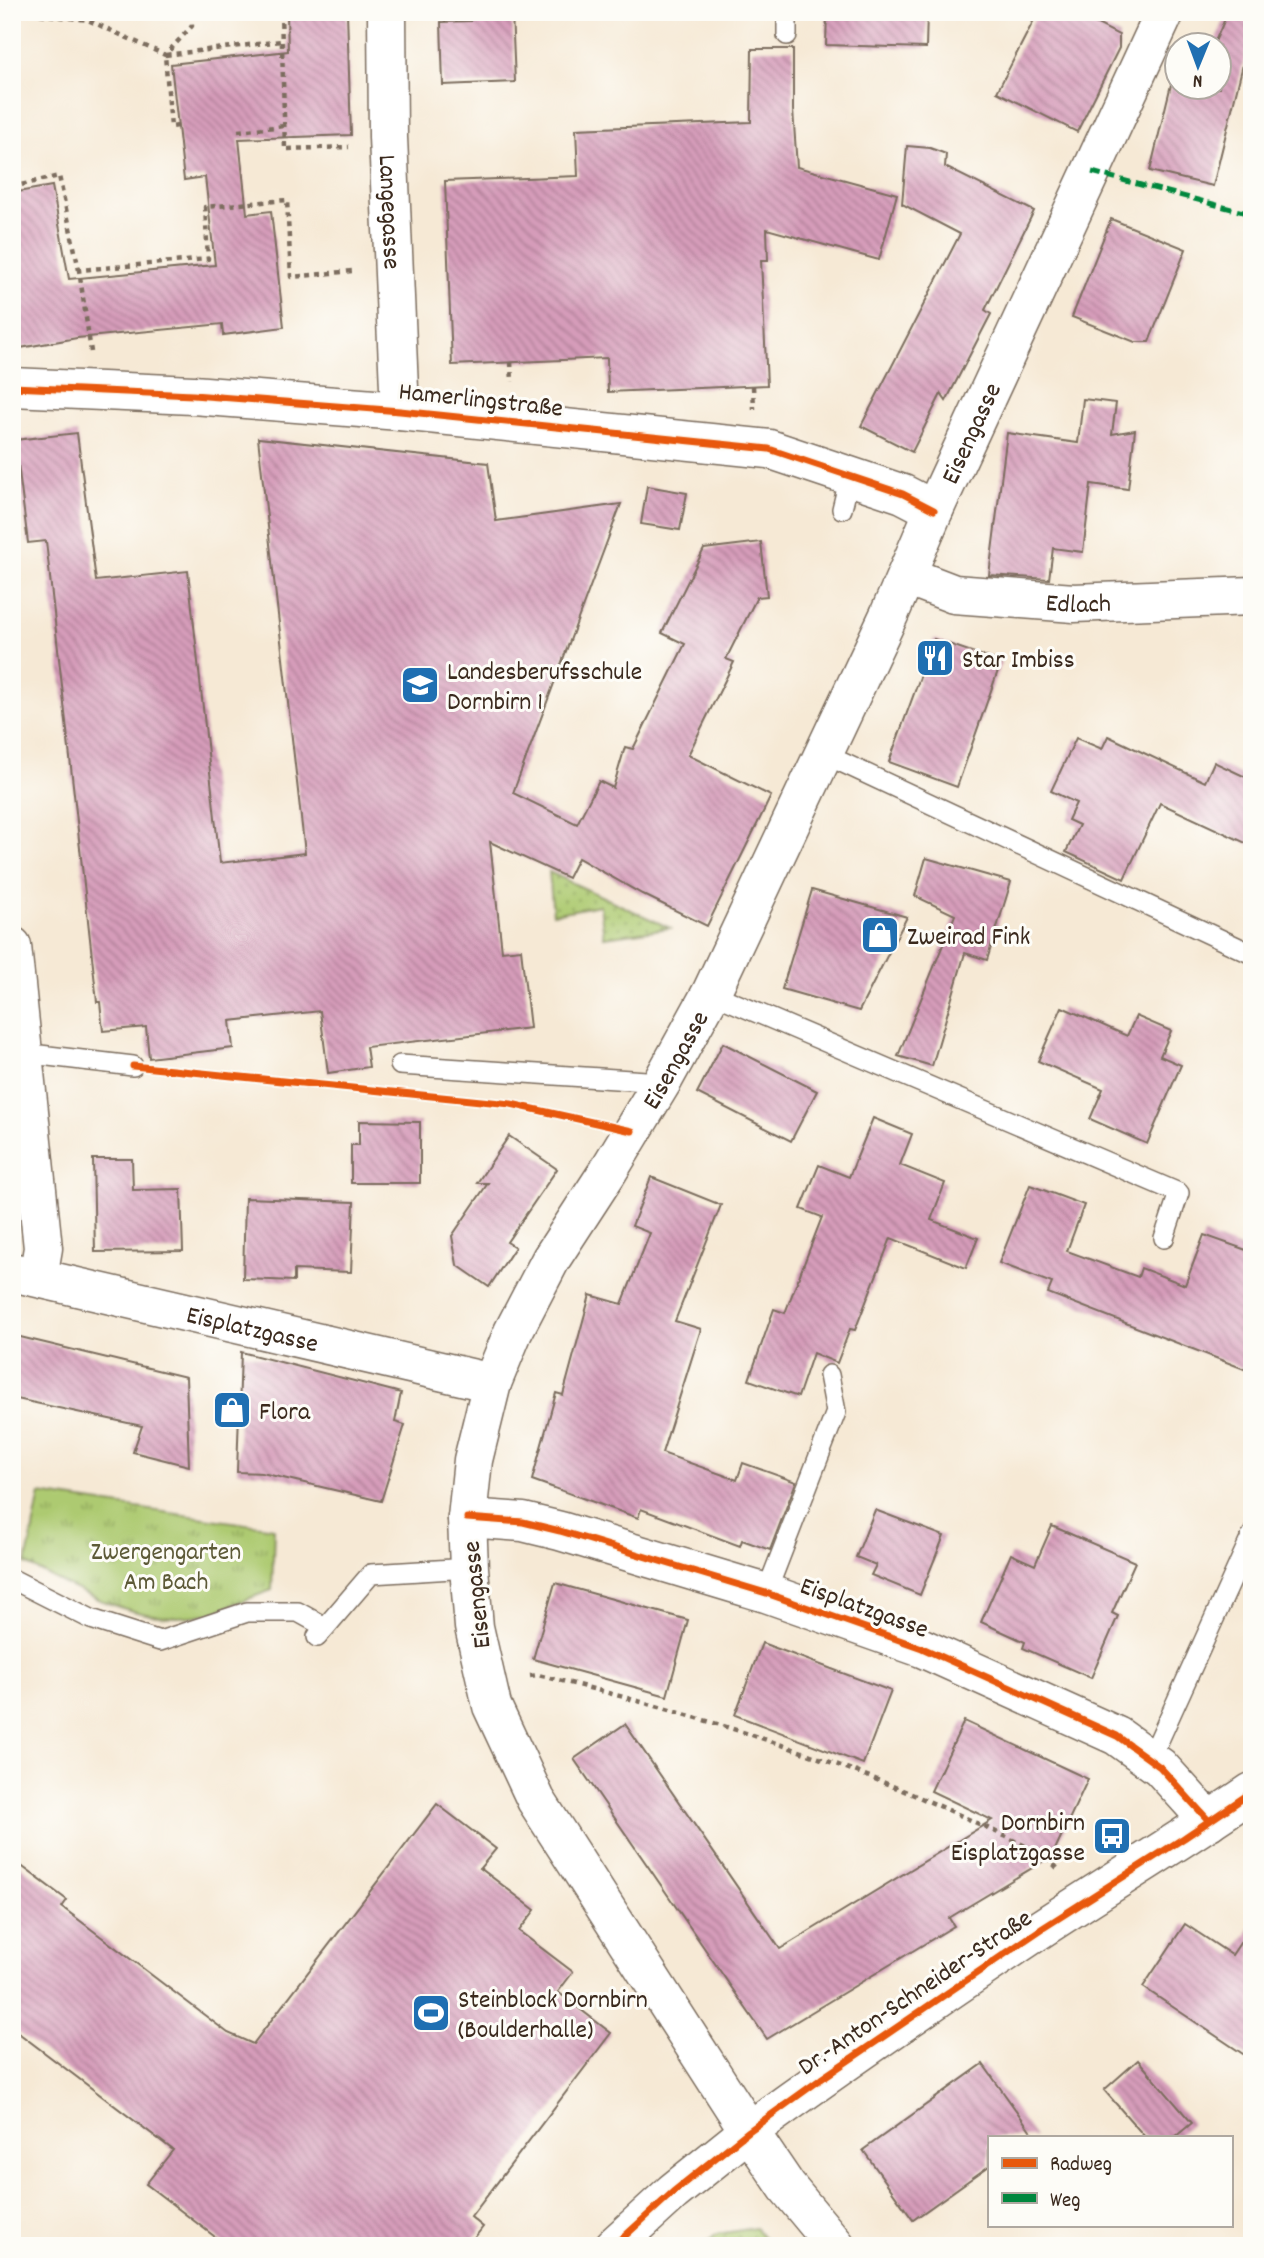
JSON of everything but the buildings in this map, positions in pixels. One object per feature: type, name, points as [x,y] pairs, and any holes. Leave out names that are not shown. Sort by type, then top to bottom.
[{"type":"street","name":"Langegasse","points":[[387,12],[388,145],[400,411]]},
{"type":"street","name":"Eisengasse","points":[[836,2246],[787,2187],[749,2131],[536,1800],[492,1706],[474,1627],[468,1568],[467,1518],[473,1460],[492,1383],[513,1332],[551,1259],[662,1082],[711,993],[907,576],[934,510],[1165,12]]},
{"type":"street","name":"Hamerlingstraße","points":[[12,387],[193,395],[400,411],[769,449],[846,493],[903,494],[934,510]]},
{"type":"street","name":"Edlach","points":[[907,576],[954,594],[1074,603],[1252,596]]},
{"type":"street","points":[[12,946],[43,1248],[25,1275]]},
{"type":"street","name":"Eisplatzgasse","points":[[25,1275],[492,1383]]},
{"type":"street","name":"Eisplatzgasse","points":[[467,1518],[523,1522],[560,1531],[766,1593],[922,1648],[1117,1737],[1160,1767],[1209,1821]]},
{"type":"street","name":"Dr.-Anton-Schneider-Straße","points":[[614,2246],[673,2192],[749,2131],[821,2079],[1042,1928],[1252,1792]]},
{"type":"lane","points":[[787,12],[787,35]]},
{"type":"lane","points":[[824,754],[1252,954]]},
{"type":"lane","points":[[711,993],[1180,1193],[1164,1238]]},
{"type":"lane","points":[[23,1053],[133,1066]]},
{"type":"lane","points":[[400,1065],[662,1082]]},
{"type":"lane","points":[[766,1593],[836,1412],[829,1375]]},
{"type":"lane","points":[[1150,1760],[1252,1535]]},
{"type":"lane","points":[[12,1579],[91,1619],[160,1641],[247,1612],[298,1612],[321,1632],[371,1574],[468,1568]]},
{"type":"path","points":[[20,12],[88,20],[165,55],[282,41]]},
{"type":"path","points":[[178,126],[171,127],[165,55],[192,26],[191,12]]},
{"type":"path","points":[[281,12],[285,149],[388,145]]},
{"type":"path","points":[[238,131],[284,126]]},
{"type":"path","points":[[12,187],[59,176],[79,270],[97,391]]},
{"type":"path","points":[[79,270],[208,259],[205,207],[286,200],[291,277],[394,267]]},
{"type":"path","points":[[511,362],[511,375]]},
{"type":"path","points":[[753,386],[755,416]]},
{"type":"path","points":[[530,1676],[538,1675],[667,1709],[808,1755],[920,1797],[1046,1856],[1059,1870]]},
{"type":"green space","points":[[549,872],[670,928],[604,937],[600,905],[553,914]]},
{"type":"green space","name":"Zwergengarten Am Bach","points":[[40,1494],[274,1528],[272,1590],[214,1612],[182,1617],[136,1612],[90,1596],[26,1564]]},
{"type":"green space","points":[[755,2228],[773,2246],[702,2246],[717,2234]]},
{"type":"marked path","points":[[1092,172],[1243,212],[1252,217]]},
{"type":"cycle path","points":[[12,387],[193,395],[400,411],[769,449],[903,494],[934,510]]},
{"type":"cycle path","points":[[133,1066],[511,1104],[632,1131]]},
{"type":"cycle path","points":[[467,1518],[523,1522],[560,1531],[766,1593],[922,1648],[1117,1736],[1160,1767],[1209,1821]]},
{"type":"cycle path","points":[[614,2246],[673,2192],[749,2131],[821,2079],[1043,1928],[1252,1792]]},
{"type":"place","name":"Star Imbiss","points":[[935,658]]},
{"type":"place","name":"Landesberufsschule Dornbirn 1","points":[[420,685]]},
{"type":"place","name":"Zweirad Fink","points":[[880,935]]},
{"type":"place","name":"Flora","points":[[232,1410]]},
{"type":"place","name":"Dornbirn Eisplatzgasse","points":[[1112,1836]]},
{"type":"place","name":"Steinblock Dornbirn (Boulderhalle)","points":[[431,2013]]}]
